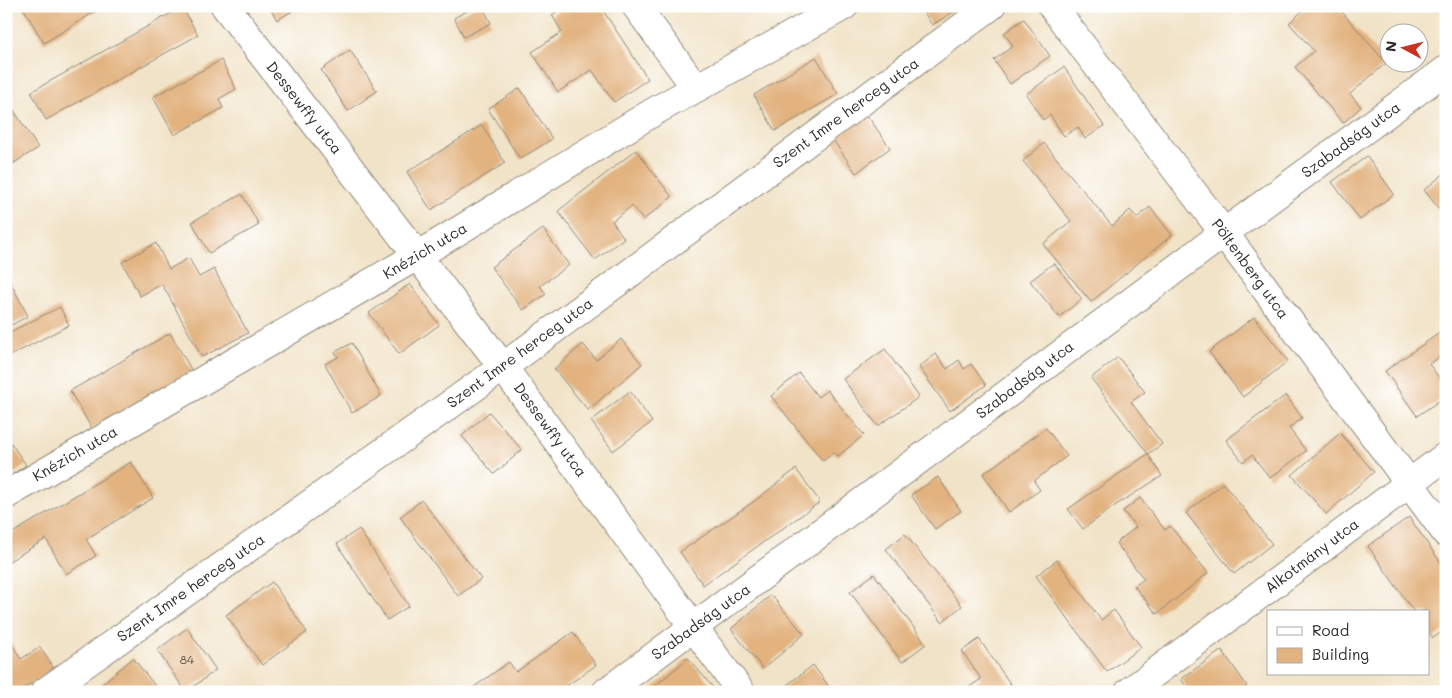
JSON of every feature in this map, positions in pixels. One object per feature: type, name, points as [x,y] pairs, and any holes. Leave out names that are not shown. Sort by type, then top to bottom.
[{"type":"street","name":"Dessewffy utca","points":[[225,6],[503,367],[741,692]]},
{"type":"street","points":[[636,6],[696,88]]},
{"type":"street","name":"Knézich utca","points":[[6,494],[417,256],[647,116],[844,6]]},
{"type":"street","name":"Szent Imre herceg utca","points":[[44,692],[503,367],[990,6]]},
{"type":"street","name":"Pöltenberg utca","points":[[1052,6],[1224,233],[1446,533]]},
{"type":"street","name":"Szabadság utca","points":[[606,692],[1446,70]]},
{"type":"street","name":"Alkotmány utca","points":[[1129,692],[1446,456]]},
{"type":"building","points":[[22,6],[104,6],[44,43]]},
{"type":"building","points":[[269,6],[301,6],[277,20]]},
{"type":"building","points":[[476,6],[482,6],[491,23],[464,37],[454,18]]},
{"type":"building","points":[[565,6],[600,6],[648,79],[614,102],[592,70],[558,92],[532,52],[562,32],[552,15]]},
{"type":"building","points":[[920,6],[952,6],[955,11],[932,25]]},
{"type":"building","points":[[1308,6],[1337,6],[1380,56],[1380,68],[1350,94],[1361,107],[1343,123],[1295,67],[1314,51],[1289,23]]},
{"type":"building","points":[[182,7],[198,35],[46,120],[31,92]]},
{"type":"building","points":[[1024,19],[1050,56],[1010,84],[994,60],[1013,46],[1004,33]]},
{"type":"building","points":[[350,50],[377,91],[348,111],[321,70]]},
{"type":"building","points":[[816,57],[838,94],[775,131],[754,95]]},
{"type":"building","points":[[221,60],[236,89],[219,99],[223,108],[174,135],[153,97]]},
{"type":"building","points":[[1064,67],[1104,126],[1085,139],[1078,127],[1064,136],[1050,115],[1043,120],[1026,94]]},
{"type":"building","points":[[520,88],[552,139],[520,159],[488,109]]},
{"type":"building","points":[[13,109],[38,148],[6,168],[6,113]]},
{"type":"building","points":[[867,115],[890,148],[856,173],[833,140]]},
{"type":"building","points":[[482,125],[505,163],[431,210],[407,172]]},
{"type":"building","points":[[1044,143],[1112,226],[1130,210],[1137,218],[1150,207],[1172,235],[1091,302],[1043,244],[1071,221],[1023,161]]},
{"type":"building","points":[[636,150],[672,197],[643,220],[632,206],[612,221],[624,238],[595,260],[558,211]]},
{"type":"building","points":[[1367,156],[1394,194],[1360,220],[1332,182]]},
{"type":"building","points":[[1446,172],[1446,218],[1424,190]]},
{"type":"building","points":[[242,194],[259,225],[209,253],[192,222]]},
{"type":"building","points":[[543,229],[569,265],[540,286],[546,294],[523,310],[491,267]]},
{"type":"building","points":[[156,243],[169,269],[189,258],[199,277],[214,269],[248,333],[202,357],[162,284],[140,296],[122,262]]},
{"type":"building","points":[[1054,263],[1082,299],[1059,317],[1030,281]]},
{"type":"building","points":[[6,274],[28,316],[6,328]]},
{"type":"building","points":[[410,284],[439,325],[399,354],[369,313]]},
{"type":"building","points":[[60,307],[69,325],[6,358],[6,334]]},
{"type":"building","points":[[1254,317],[1288,361],[1243,397],[1209,352]]},
{"type":"building","points":[[1442,331],[1446,336],[1446,353],[1429,364],[1446,387],[1446,396],[1417,416],[1385,371]]},
{"type":"building","points":[[170,333],[192,371],[92,429],[70,391]]},
{"type":"building","points":[[621,339],[642,364],[588,410],[554,369],[583,344],[596,360]]},
{"type":"building","points":[[352,343],[381,396],[352,413],[325,364],[338,357],[335,352]]},
{"type":"building","points":[[885,349],[919,397],[878,426],[843,379]]},
{"type":"building","points":[[936,354],[947,369],[959,360],[964,369],[971,364],[986,385],[950,411],[919,367]]},
{"type":"building","points":[[1118,357],[1145,392],[1131,402],[1162,444],[1148,454],[1091,378]]},
{"type":"building","points":[[799,373],[818,397],[827,390],[864,435],[838,456],[834,452],[823,461],[771,396]]},
{"type":"building","points":[[630,391],[652,422],[613,451],[591,421]]},
{"type":"building","points":[[1286,395],[1302,418],[1289,428],[1306,451],[1270,478],[1252,455],[1243,462],[1226,440]]},
{"type":"building","points":[[489,412],[522,450],[494,474],[462,436]]},
{"type":"building","points":[[1046,428],[1067,456],[1034,481],[1040,490],[1009,512],[983,474]]},
{"type":"building","points":[[1340,433],[1374,472],[1326,514],[1292,475]]},
{"type":"building","points":[[6,436],[26,465],[6,479]]},
{"type":"building","points":[[1148,454],[1162,476],[1116,505],[1083,529],[1068,509]]},
{"type":"building","points":[[131,462],[153,498],[86,539],[96,556],[66,574],[46,539],[6,563],[6,537]]},
{"type":"building","points":[[796,469],[820,502],[703,585],[680,552],[753,502]]},
{"type":"building","points":[[938,477],[961,511],[935,529],[911,495]]},
{"type":"building","points":[[1223,483],[1272,544],[1234,574],[1186,513]]},
{"type":"building","points":[[1140,498],[1165,530],[1170,526],[1208,573],[1157,614],[1134,586],[1144,579],[1116,543],[1136,527],[1123,511]]},
{"type":"building","points":[[422,500],[481,579],[458,596],[400,517]]},
{"type":"building","points":[[1409,517],[1446,570],[1446,629],[1433,638],[1430,634],[1430,610],[1413,610],[1368,546]]},
{"type":"building","points":[[359,529],[409,606],[387,620],[337,544]]},
{"type":"building","points":[[905,534],[962,606],[942,622],[886,549]]},
{"type":"building","points":[[1057,560],[1101,620],[1114,610],[1141,647],[1107,672],[1036,576]]},
{"type":"building","points":[[874,574],[926,644],[902,662],[850,592]]},
{"type":"building","points":[[272,582],[307,632],[262,665],[226,615]]},
{"type":"building","points":[[771,595],[804,634],[763,669],[731,629]]},
{"type":"building","points":[[187,628],[216,670],[186,692],[157,650]]},
{"type":"building","points":[[573,632],[596,665],[558,692],[467,692],[509,662],[516,672]]},
{"type":"building","points":[[6,635],[21,659],[40,647],[54,669],[18,692],[6,692]]},
{"type":"building","points":[[979,639],[1016,692],[962,692],[981,679],[962,651]]},
{"type":"building","points":[[1222,650],[1247,686],[1239,692],[1190,692],[1181,679]]},
{"type":"building","points":[[133,658],[160,692],[92,692]]},
{"type":"building","points":[[688,658],[717,692],[648,692]]},
{"type":"building","points":[[813,665],[833,692],[778,692]]}]
